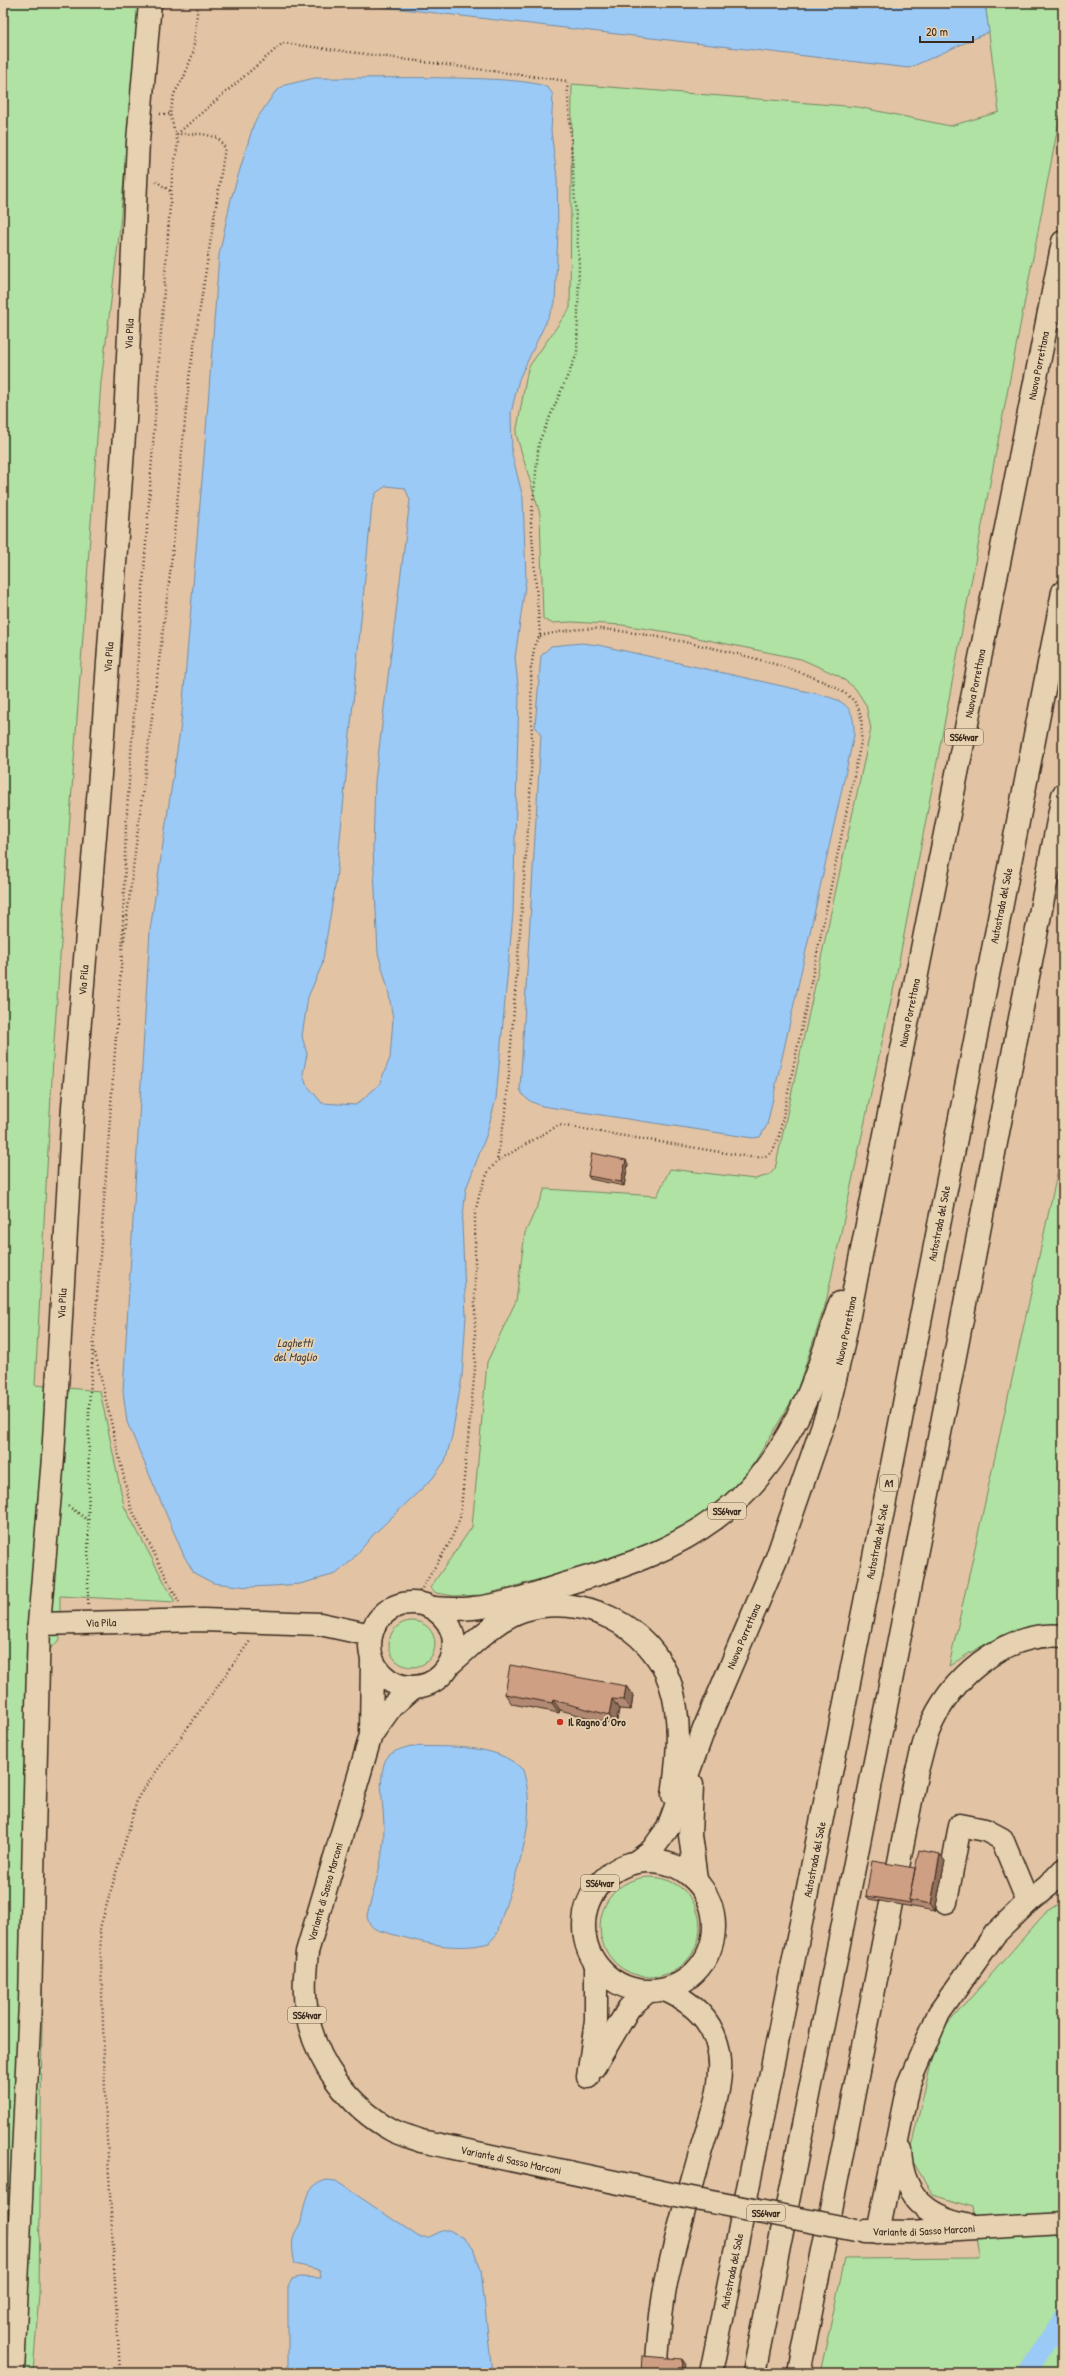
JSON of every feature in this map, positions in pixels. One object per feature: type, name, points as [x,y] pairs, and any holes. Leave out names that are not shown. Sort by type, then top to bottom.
[{"type":"main road","name":"Via Pila","points":[[150,3],[138,141],[125,428],[101,762],[73,1107],[53,1458],[39,1624],[203,1620],[320,1624],[371,1635]]},
{"type":"main road","name":"Nuova Porrettana","points":[[693,1764],[704,1729],[776,1560],[804,1485],[827,1413],[866,1233],[1063,242]]},
{"type":"main road","name":"Autostrada del Sole","points":[[712,2373],[790,1991],[893,1463],[945,1184],[1063,592]]},
{"type":"main road","points":[[754,2373],[941,1430],[1063,795]]},
{"type":"main road","name":"SS64var","points":[[371,1735],[371,1635],[375,1624],[386,1612],[402,1604],[474,1608],[622,1568],[675,1545],[704,1528],[727,1510],[763,1472],[795,1420],[807,1397],[866,1233]]},
{"type":"main road","points":[[423,1605],[444,1616],[451,1626],[454,1638],[454,1651],[451,1663]]},
{"type":"main road","name":"SS64var","points":[[372,1659],[379,1671],[388,1680],[401,1686],[414,1687],[436,1680],[451,1663],[485,1633],[506,1618],[524,1610],[547,1606],[589,1609],[611,1618],[631,1630],[661,1664],[670,1683],[676,1706],[677,1760],[668,1828],[652,1850],[637,1861],[619,1867],[604,1878],[590,1899],[585,1911],[583,1930],[587,1948],[596,1965],[610,1979],[628,1988],[656,1991],[683,1983],[699,1970],[710,1953],[715,1934],[714,1914],[708,1895],[696,1879],[679,1867],[659,1861],[637,1861]]},
{"type":"main road","points":[[13,2373],[30,2003],[39,1624]]},
{"type":"main road","points":[[799,2373],[917,1770],[928,1732],[956,1686],[981,1662],[1020,1641],[1035,1637],[1063,1636]]},
{"type":"main road","name":"SS64var","points":[[371,1735],[391,1707],[414,1687]]},
{"type":"main road","name":"Variante di Sasso Marconi","points":[[371,1735],[307,1952],[304,1983],[307,2013],[314,2039],[328,2070],[346,2094],[369,2115],[393,2130],[421,2141],[676,2195],[856,2230],[878,2232],[1063,2223]]},
{"type":"main road","points":[[668,1828],[693,1764]]},
{"type":"main road","name":"SS64var","points":[[693,1764],[690,1834],[696,1879]]},
{"type":"main road","points":[[946,1902],[960,1825],[985,1830],[1002,1840],[1028,1902]]},
{"type":"main road","points":[[878,2232],[908,2085],[939,2012],[995,1934],[1028,1902],[1056,1883],[1063,1870]]},
{"type":"main road","points":[[596,1965],[596,2021],[588,2077],[629,2008],[656,1991],[682,1998],[699,2012],[710,2026],[718,2045],[720,2068],[712,2110],[669,2267],[656,2373]]},
{"type":"main road","points":[[899,2129],[902,2174],[907,2185],[919,2200],[934,2214],[951,2221],[985,2227]]},
{"type":"path","points":[[88,1622],[89,1407],[122,954],[126,817],[170,199],[178,143],[177,134],[170,114],[174,94],[184,77],[193,53],[198,3]]},
{"type":"path","points":[[177,134],[284,43],[567,81],[579,263],[577,354],[539,442],[531,522],[540,636]]},
{"type":"path","points":[[122,954],[172,566],[190,378],[225,148],[218,138],[203,134],[177,134]]},
{"type":"path","points":[[423,1605],[460,1518],[475,1369],[475,1213],[480,1192],[488,1172],[497,1161],[559,1125],[750,1157],[766,1157],[772,1152],[779,1136],[861,742],[860,715],[856,703],[844,691],[810,674],[774,663],[634,633],[566,629],[540,636],[535,643],[531,668],[532,750],[529,816],[506,1110],[497,1161]]},
{"type":"path","points":[[94,1349],[130,1508],[181,1606]]},
{"type":"path","points":[[120,2373],[106,2121],[100,1928],[138,1797],[249,1642]]},
{"type":"green space","points":[[3,3],[139,3],[119,236],[101,382],[54,1041],[35,1385],[100,1391],[124,1506],[175,1602],[60,1596],[60,1639],[51,1648],[46,1661],[39,2294],[33,2373],[3,2373]]},
{"type":"green space","points":[[985,3],[1063,3],[1063,100],[896,977],[826,1302],[796,1394],[751,1468],[734,1489],[695,1520],[665,1538],[627,1555],[483,1595],[454,1596],[436,1593],[430,1588],[472,1527],[487,1362],[516,1301],[525,1233],[545,1189],[657,1196],[670,1169],[755,1179],[769,1175],[775,1169],[871,729],[866,705],[855,688],[839,676],[801,659],[668,632],[622,625],[572,622],[551,623],[543,619],[540,514],[516,434],[528,368],[570,308],[572,84],[858,107],[950,126],[999,112]]},
{"type":"green space","points":[[1063,1147],[1063,1629],[1046,1627],[1016,1631],[989,1642],[949,1666]]},
{"type":"green space","points":[[417,1621],[429,1627],[434,1635],[434,1653],[429,1661],[421,1666],[407,1667],[395,1661],[390,1653],[389,1639],[395,1627],[403,1622]]},
{"type":"green space","points":[[650,1877],[660,1878],[678,1885],[692,1899],[699,1917],[699,1937],[692,1955],[678,1969],[660,1976],[650,1977],[640,1976],[622,1969],[608,1955],[601,1937],[600,1927],[601,1917],[608,1899],[622,1885],[640,1878]]},
{"type":"green space","points":[[1063,1901],[1063,2373],[820,2373],[845,2259],[979,2258],[972,2207],[933,2195],[909,2155],[938,2035],[1047,1911]]},
{"type":"water","points":[[350,3],[985,3],[989,32],[909,68]]},
{"type":"water","name":"Laghetti del Maglio","points":[[315,78],[437,78],[508,80],[533,83],[548,88],[553,95],[551,131],[557,177],[558,232],[555,303],[519,379],[511,413],[512,454],[523,498],[526,579],[515,658],[519,694],[513,913],[496,1099],[486,1136],[466,1189],[462,1224],[466,1316],[462,1377],[452,1436],[445,1461],[432,1479],[374,1534],[350,1562],[336,1574],[300,1584],[248,1587],[213,1583],[194,1573],[184,1556],[127,1422],[123,1391],[150,930],[181,724],[204,457],[219,255],[231,199],[254,123],[275,92],[285,85]],"holes":[[[386,486],[405,488],[410,500],[375,781],[373,849],[378,953],[388,989],[393,1019],[390,1058],[379,1085],[356,1105],[322,1103],[306,1084],[303,1074],[307,1054],[302,1036],[308,997],[322,965],[336,881],[372,504],[376,493]]]},
{"type":"water","points":[[582,643],[598,645],[818,694],[841,702],[850,711],[854,725],[854,735],[767,1125],[760,1137],[753,1138],[542,1106],[526,1098],[520,1089],[541,735],[535,726],[541,656],[551,646]]},
{"type":"water","points":[[411,1746],[470,1748],[485,1751],[512,1761],[523,1770],[528,1791],[526,1833],[522,1853],[497,1934],[489,1943],[461,1947],[433,1944],[377,1930],[371,1926],[369,1922],[367,1915],[378,1872],[384,1839],[381,1788],[382,1772],[386,1760],[391,1754]]},
{"type":"water","points":[[327,2180],[336,2181],[419,2237],[429,2237],[444,2230],[449,2230],[464,2238],[473,2248],[481,2270],[492,2373],[288,2373],[288,2287],[292,2279],[300,2277],[321,2278],[320,2270],[295,2264],[293,2238],[301,2221],[307,2195],[314,2186]]},
{"type":"building","points":[[592,1153],[626,1160],[621,1182],[588,1176]]},
{"type":"building","points":[[510,1665],[626,1686],[624,1700],[612,1699],[609,1715],[553,1700],[552,1703],[505,1694]]},
{"type":"building","points":[[919,1850],[940,1854],[931,1904],[909,1900]]},
{"type":"building","points":[[872,1861],[915,1868],[909,1900],[911,1903],[866,1896]]},
{"type":"building","points":[[642,2356],[682,2359],[681,2373],[641,2373]]},
{"type":"waterway","points":[[1026,2373],[1063,2318]]},
{"type":"place","name":"Il Ragno d' Oro","points":[[560,1722]]}]
